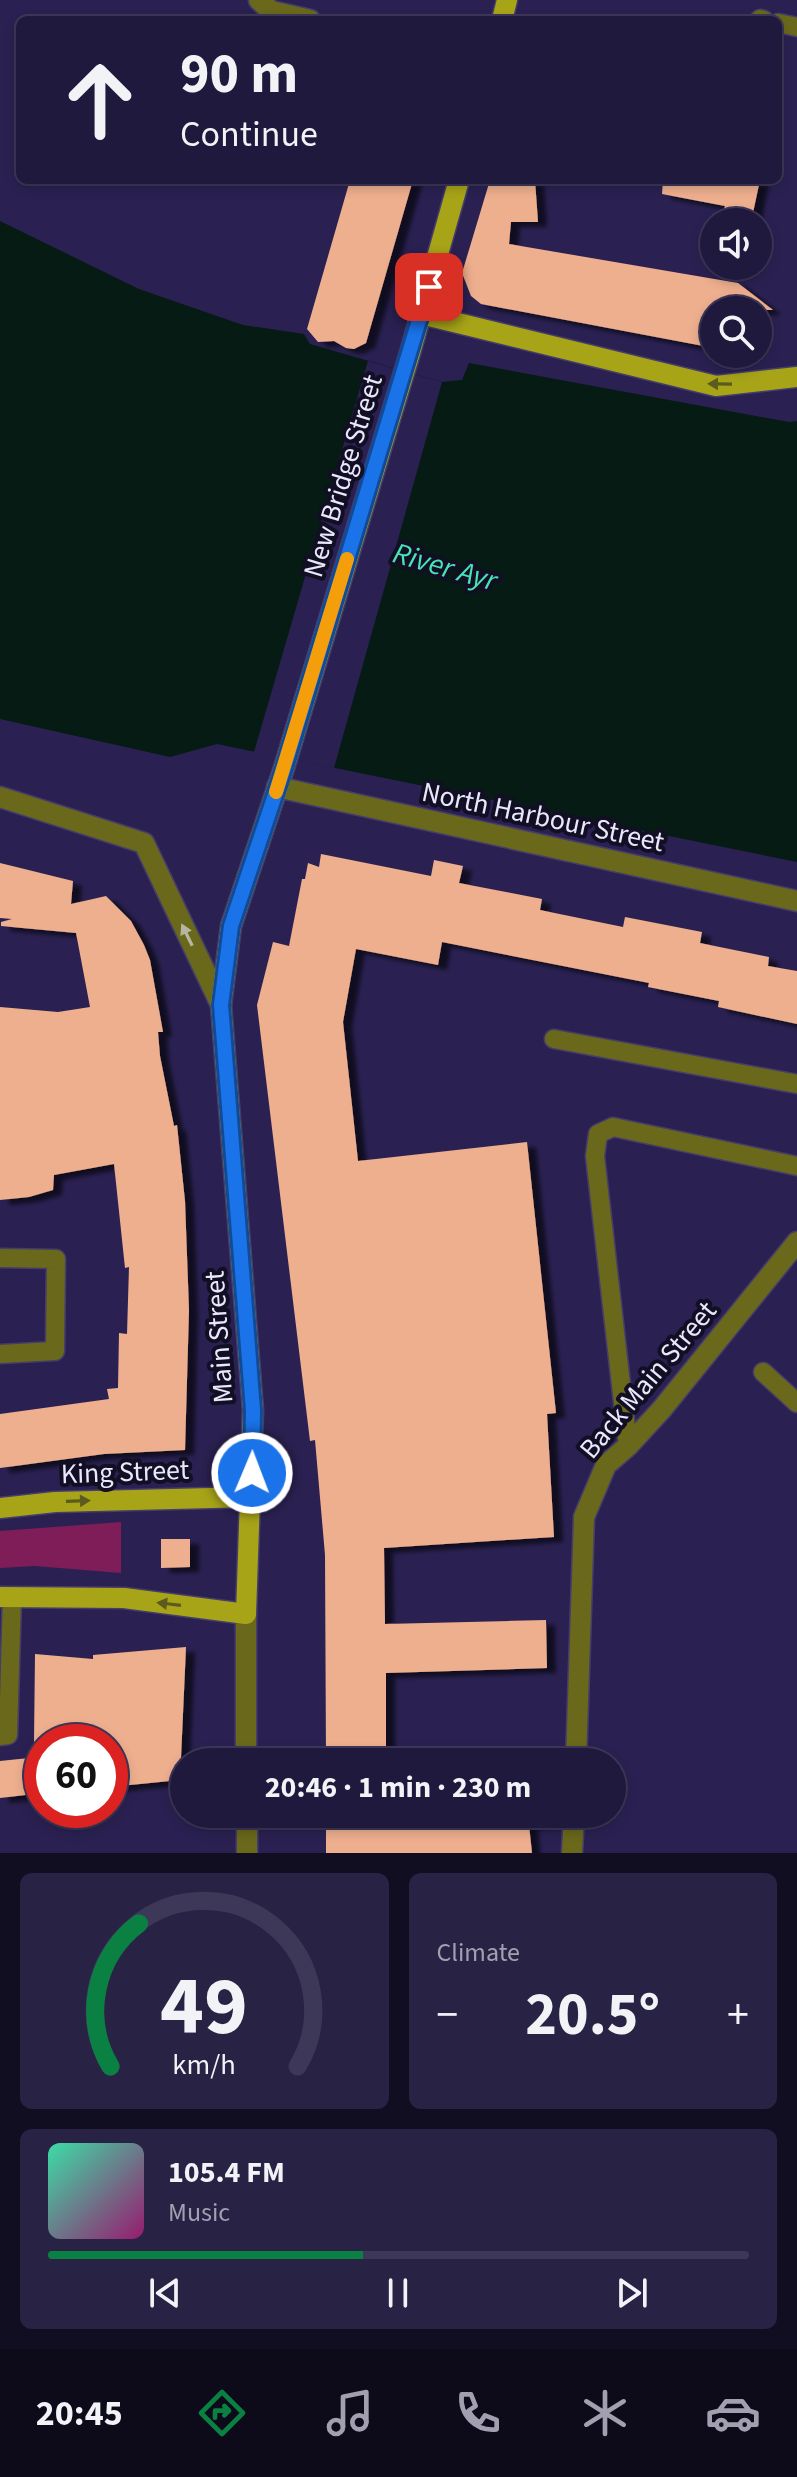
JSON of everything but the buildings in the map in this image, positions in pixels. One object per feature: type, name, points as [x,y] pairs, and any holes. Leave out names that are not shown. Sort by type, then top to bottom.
[{"type":"main road","name":"New Bridge Street","points":[[221,1005],[231,926],[281,778],[410,353],[457,184]]},
{"type":"main road","points":[[421,314],[716,386],[797,377]]},
{"type":"main road","name":"Main Street","points":[[221,1005],[253,1410],[246,1614]]},
{"type":"main road","name":"King Street","points":[[0,1508],[55,1502],[251,1497]]},
{"type":"main road","points":[[6,1597],[124,1598],[246,1614]]},
{"type":"street","points":[[259,0],[271,11],[293,16]]},
{"type":"street","name":"North Harbour Street","points":[[281,778],[797,901]]},
{"type":"street","points":[[0,797],[144,843],[221,1005]]},
{"type":"street","name":"Back Main Street","points":[[576,1748],[584,1517],[606,1465],[662,1409],[797,1242]]},
{"type":"street","name":"Main Street","points":[[246,1614],[246,1748]]},
{"type":"street","points":[[247,1828],[247,1853]]},
{"type":"street","points":[[572,1853],[573,1828]]},
{"type":"lane","points":[[554,1039],[797,1084]]},
{"type":"lane","points":[[628,1446],[595,1156],[598,1134],[613,1127],[797,1166]]},
{"type":"lane","points":[[0,1258],[56,1259],[56,1274],[55,1351],[0,1354]]},
{"type":"lane","points":[[763,1372],[797,1403]]},
{"type":"lane","points":[[0,1736],[8,1735],[6,1597]]},
{"type":"shaded area","points":[[121,1522],[121,1573],[35,1566],[0,1568],[0,1531]]},
{"type":"water","name":"River Ayr","points":[[0,221],[139,289],[243,325],[304,334],[310,344],[442,382],[462,380],[469,363],[797,421],[797,862],[217,744],[170,757],[0,719]]},
{"type":"pier","points":[[368,361],[442,382],[334,768],[254,752]]},
{"type":"slow traffic","points":[[276,792],[347,559]]},
{"type":"route","points":[[252,1473],[253,1410],[221,1005],[231,926],[284,768],[429,287]]}]
